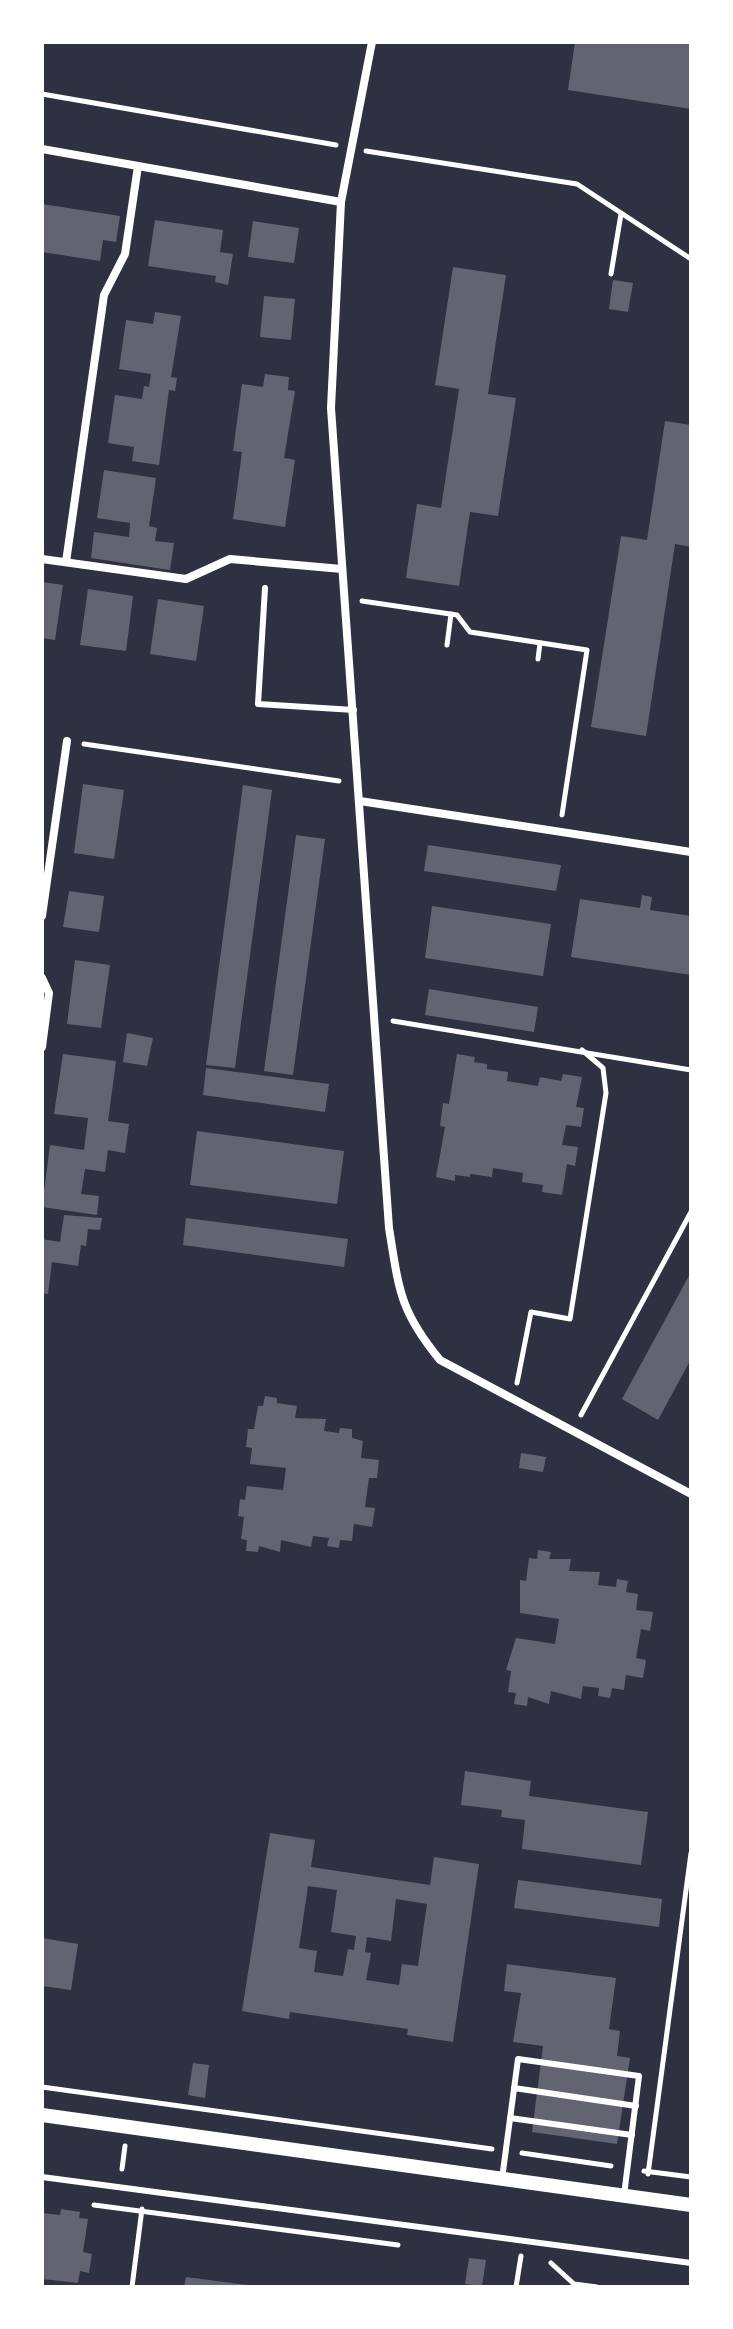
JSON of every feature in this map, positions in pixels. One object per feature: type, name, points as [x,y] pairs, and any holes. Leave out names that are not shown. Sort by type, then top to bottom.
[{"type":"street","points":[[372,42],[341,202],[331,408],[389,1228],[399,1292],[413,1327],[440,1360],[691,1494]]},
{"type":"street","points":[[42,149],[341,202]]},
{"type":"street","points":[[66,562],[104,295],[125,254],[138,166]]},
{"type":"street","points":[[42,559],[186,579],[230,559],[342,569]]},
{"type":"street","points":[[42,916],[67,741]]},
{"type":"street","points":[[360,801],[691,852]]},
{"type":"street","points":[[42,978],[49,993],[42,1047]]},
{"type":"street","points":[[42,2115],[691,2205]]},
{"type":"lane","points":[[265,588],[258,704],[354,710]]},
{"type":"lane","points":[[502,2179],[518,2059],[530,2060],[639,2076],[624,2195]]},
{"type":"lane","points":[[514,2088],[636,2106]]},
{"type":"lane","points":[[510,2118],[632,2135]]},
{"type":"lane","points":[[42,2177],[691,2263]]},
{"type":"path","points":[[42,94],[577,184],[691,259]]},
{"type":"path","points":[[611,274],[621,214]]},
{"type":"path","points":[[345,598],[457,615],[470,632],[587,650],[560,832]]},
{"type":"path","points":[[447,645],[451,614]]},
{"type":"path","points":[[538,659],[540,643]]},
{"type":"path","points":[[67,741],[360,784]]},
{"type":"path","points":[[375,1018],[691,1070]]},
{"type":"path","points":[[514,1399],[531,1312],[570,1319],[606,1093],[603,1068],[582,1050]]},
{"type":"path","points":[[573,1431],[691,1212]]},
{"type":"path","points":[[645,2198],[691,1853]]},
{"type":"path","points":[[42,2087],[691,2177]]},
{"type":"path","points":[[132,2287],[141,2212],[400,2245]]},
{"type":"path","points":[[516,2287],[523,2240]]},
{"type":"path","points":[[505,2257],[535,2261]]},
{"type":"path","points":[[544,2262],[553,2263],[574,2284],[597,2287]]},
{"type":"building","points":[[575,42],[691,42],[691,109],[568,90]]},
{"type":"building","points":[[42,204],[120,216],[116,242],[103,240],[100,261],[42,252]]},
{"type":"building","points":[[155,220],[223,230],[220,252],[233,254],[228,285],[215,282],[216,276],[148,266]]},
{"type":"building","points":[[253,221],[299,228],[294,263],[248,257]]},
{"type":"building","points":[[453,267],[506,275],[488,394],[516,398],[498,516],[470,512],[459,586],[406,578],[417,504],[441,508],[459,389],[435,385]]},
{"type":"building","points":[[613,280],[633,283],[628,312],[609,309]]},
{"type":"building","points":[[264,296],[295,299],[291,340],[260,337]]},
{"type":"building","points":[[155,312],[181,316],[171,377],[177,378],[175,391],[169,390],[159,465],[132,461],[134,447],[108,443],[115,395],[142,399],[144,386],[149,387],[151,374],[119,369],[126,320],[153,324]]},
{"type":"building","points":[[265,374],[289,377],[288,390],[295,391],[284,458],[295,460],[285,527],[233,519],[242,452],[233,451],[242,384],[263,387]]},
{"type":"building","points":[[665,421],[691,425],[691,547],[675,544],[646,736],[591,727],[621,536],[647,540]]},
{"type":"building","points":[[104,470],[156,478],[149,526],[157,528],[155,541],[174,543],[170,570],[91,558],[94,532],[129,537],[130,523],[97,518]]},
{"type":"building","points":[[42,582],[63,585],[55,640],[42,638]]},
{"type":"building","points":[[88,589],[133,596],[126,651],[80,645]]},
{"type":"building","points":[[158,599],[204,606],[196,661],[150,654]]},
{"type":"building","points":[[83,784],[124,790],[114,859],[74,853]]},
{"type":"building","points":[[243,785],[272,790],[235,1068],[206,1065]]},
{"type":"building","points":[[296,835],[325,839],[293,1075],[264,1071]]},
{"type":"building","points":[[428,845],[561,865],[556,891],[424,871]]},
{"type":"building","points":[[69,891],[104,896],[99,932],[63,927]]},
{"type":"building","points":[[642,895],[652,897],[650,910],[691,916],[691,975],[571,957],[580,899],[640,908]]},
{"type":"building","points":[[432,906],[551,924],[543,976],[425,958]]},
{"type":"building","points":[[75,960],[110,965],[101,1028],[67,1024]]},
{"type":"building","points":[[429,989],[538,1007],[534,1032],[425,1015]]},
{"type":"building","points":[[127,1033],[153,1038],[147,1066],[123,1062]]},
{"type":"building","points":[[63,1054],[116,1061],[108,1121],[129,1124],[125,1153],[108,1150],[105,1172],[85,1169],[81,1194],[99,1196],[97,1215],[42,1207],[50,1145],[84,1150],[88,1118],[54,1114]]},
{"type":"building","points":[[457,1054],[475,1057],[474,1062],[487,1064],[487,1069],[508,1072],[507,1081],[538,1086],[540,1077],[561,1081],[563,1074],[582,1077],[576,1107],[584,1108],[581,1127],[566,1125],[562,1145],[578,1147],[575,1166],[567,1164],[562,1195],[542,1192],[543,1185],[522,1182],[523,1173],[493,1168],[492,1177],[455,1175],[455,1181],[436,1177],[445,1127],[440,1126],[443,1103],[449,1104]]},
{"type":"building","points":[[206,1068],[329,1084],[325,1112],[203,1095]]},
{"type":"building","points":[[197,1131],[344,1151],[337,1204],[190,1185]]},
{"type":"building","points":[[64,1215],[102,1218],[100,1230],[88,1229],[86,1246],[81,1245],[78,1266],[52,1262],[48,1294],[42,1293],[42,1239],[60,1242]]},
{"type":"building","points":[[186,1218],[348,1239],[344,1267],[183,1245]]},
{"type":"building","points":[[691,1272],[691,1359],[658,1420],[622,1399]]},
{"type":"building","points":[[265,1396],[277,1398],[277,1403],[297,1406],[295,1418],[326,1419],[324,1431],[339,1433],[340,1428],[352,1429],[352,1438],[363,1441],[361,1458],[379,1460],[377,1478],[369,1478],[365,1507],[375,1508],[372,1527],[354,1524],[352,1541],[340,1540],[339,1548],[327,1546],[329,1538],[313,1536],[311,1547],[281,1540],[280,1552],[259,1546],[258,1552],[246,1551],[247,1540],[241,1539],[244,1517],[238,1516],[240,1499],[245,1500],[247,1486],[283,1490],[286,1468],[250,1464],[252,1448],[246,1447],[248,1429],[254,1429],[258,1406],[263,1406]]},
{"type":"building","points":[[521,1453],[546,1457],[543,1472],[519,1468]]},
{"type":"building","points":[[538,1550],[551,1552],[549,1559],[571,1559],[569,1571],[600,1572],[598,1585],[616,1587],[617,1579],[628,1581],[626,1592],[638,1594],[636,1610],[653,1612],[650,1631],[641,1629],[636,1658],[646,1660],[643,1678],[626,1675],[624,1690],[612,1688],[610,1698],[598,1696],[599,1688],[583,1686],[581,1699],[551,1691],[549,1704],[528,1697],[527,1706],[514,1704],[516,1693],[508,1692],[511,1671],[506,1670],[516,1638],[555,1644],[559,1619],[520,1613],[520,1580],[526,1581],[529,1558],[537,1559]]},
{"type":"building","points":[[465,1771],[531,1781],[529,1796],[648,1812],[641,1865],[522,1849],[525,1820],[501,1817],[502,1810],[461,1805]]},
{"type":"building","points":[[270,1833],[315,1840],[311,1867],[430,1885],[434,1857],[479,1864],[453,2042],[407,2035],[408,2029],[290,2012],[289,2019],[242,2011]],"holes":[[[308,1886],[337,1890],[331,1932],[356,1936],[354,1950],[348,1949],[343,1976],[314,1972],[317,1951],[299,1948]],[[396,1899],[427,1904],[418,1966],[402,1964],[399,1985],[366,1980],[371,1953],[365,1952],[367,1937],[391,1941]]]},
{"type":"building","points":[[518,1880],[662,1899],[659,1927],[514,1908]]},
{"type":"building","points":[[42,1938],[78,1944],[71,1990],[42,1986]]},
{"type":"building","points":[[507,1964],[616,1978],[609,2029],[620,2031],[617,2056],[630,2058],[617,2144],[532,2132],[543,2046],[513,2042],[521,1993],[504,1991]]},
{"type":"building","points":[[193,2063],[209,2065],[205,2098],[188,2095]]},
{"type":"building","points":[[61,2209],[80,2212],[79,2218],[88,2219],[83,2252],[92,2254],[89,2273],[80,2271],[78,2283],[42,2279],[42,2213],[60,2215]]},
{"type":"building","points":[[469,2258],[486,2260],[482,2286],[465,2284]]},
{"type":"building","points":[[186,2277],[248,2285],[248,2287],[184,2287]]}]
